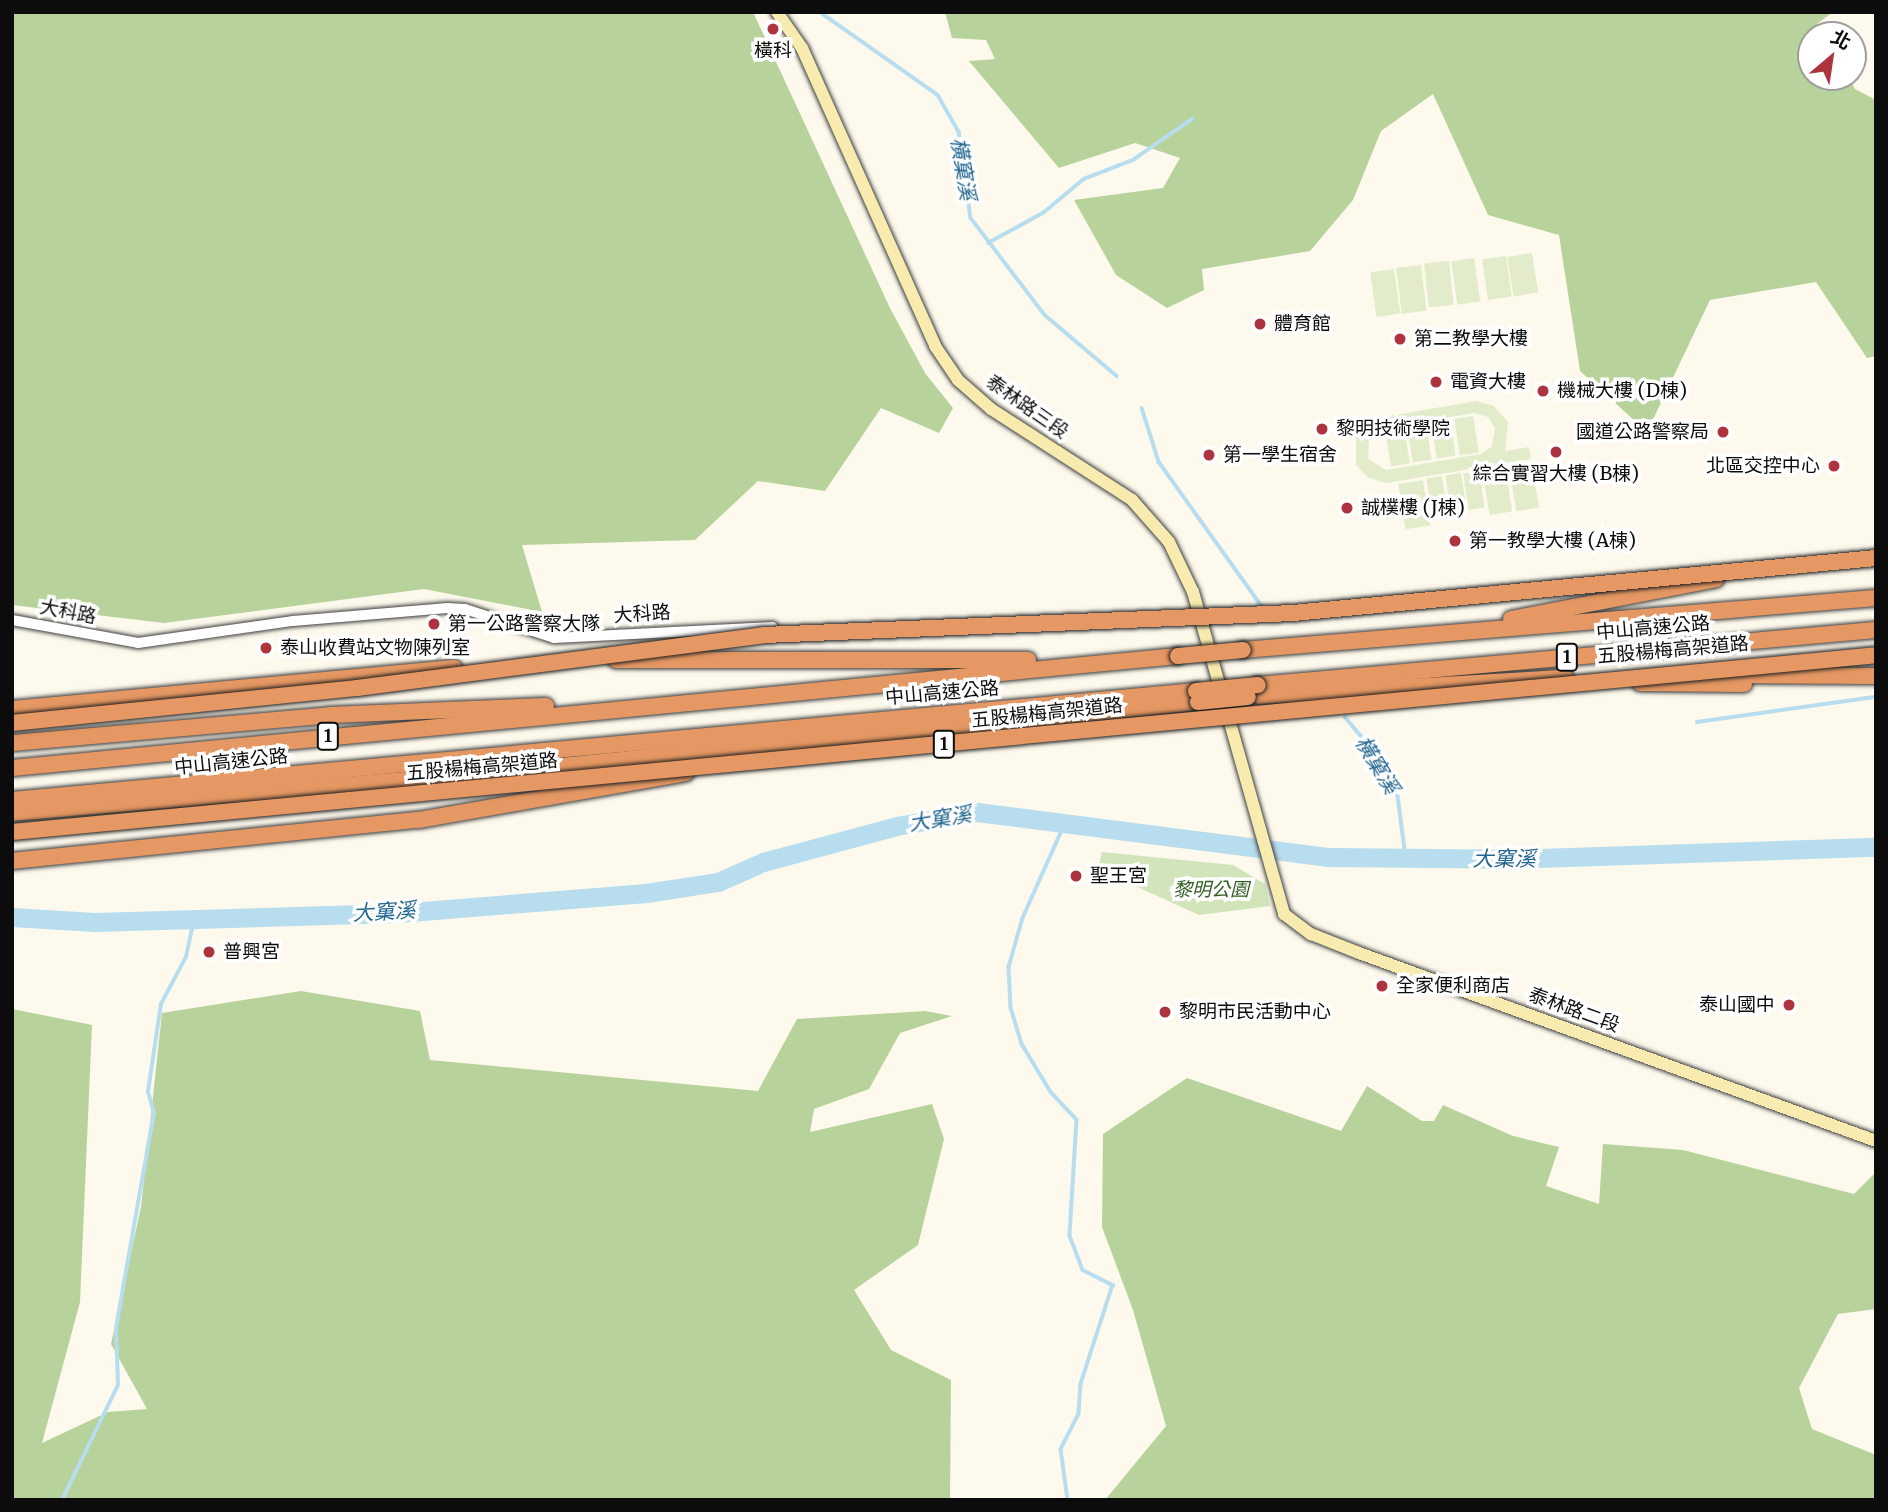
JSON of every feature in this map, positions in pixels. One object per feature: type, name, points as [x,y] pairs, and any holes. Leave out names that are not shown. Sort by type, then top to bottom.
[{"type":"highway","points":[[1437,634],[1876,551]]},
{"type":"highway","points":[[12,723],[357,688],[764,635],[1293,614],[1876,558]]},
{"type":"highway","name":"中山高速公路","points":[[12,768],[1115,660],[1876,598]]},
{"type":"highway","name":"中山高速公路","points":[[12,800],[98,796],[1258,691],[1876,629]]},
{"type":"highway","name":"五股楊梅高架道路","points":[[12,832],[1876,655]]},
{"type":"highway","points":[[12,709],[557,660],[1115,660]]},
{"type":"highway","points":[[1364,688],[1590,677],[1876,676]]},
{"type":"highway","points":[[1258,691],[1876,685]]},
{"type":"highway","points":[[12,811],[899,732],[1197,696]]},
{"type":"highway","points":[[12,743],[389,710],[643,706]]},
{"type":"highway","points":[[12,861],[419,820],[899,732]]},
{"type":"highway","points":[[12,811],[98,796]]},
{"type":"main road","name":"泰林路三段","points":[[777,12],[802,48],[935,346],[958,380],[991,409],[1144,511],[1178,559],[1200,616],[1257,814]]},
{"type":"main road","name":"泰林路二段","points":[[1257,814],[1284,914],[1311,934],[1876,1141]]},
{"type":"street","name":"大科路","points":[[12,620],[138,643],[293,621],[447,608],[474,611],[554,638],[659,630],[1200,616]]},
{"type":"green space","points":[[12,12],[753,12],[890,308],[925,373],[953,408],[939,433],[881,408],[825,491],[758,481],[695,540],[522,545],[542,612],[424,589],[164,623],[12,605]]},
{"type":"green space","points":[[945,12],[1833,12],[1821,21],[1797,21],[1797,91],[1859,91],[1876,100],[1876,356],[1867,358],[1816,282],[1710,300],[1647,432],[1580,371],[1559,235],[1488,215],[1433,94],[1381,131],[1353,200],[1310,251],[1202,269],[1204,290],[1167,308],[1116,275],[1074,200],[1163,188],[1180,158],[1135,143],[1059,168],[969,61],[995,59],[986,40],[952,38]]},
{"type":"green space","points":[[1532,253],[1538,293],[1514,296],[1507,257]]},
{"type":"green space","points":[[1506,256],[1512,297],[1488,300],[1482,259]]},
{"type":"green space","points":[[1474,258],[1480,302],[1457,305],[1451,261]]},
{"type":"green space","points":[[1449,261],[1454,305],[1429,307],[1424,264]]},
{"type":"green space","points":[[1421,265],[1427,311],[1402,314],[1396,268]]},
{"type":"green space","points":[[1394,269],[1400,314],[1376,317],[1370,272]]},
{"type":"green space","points":[[1476,401],[1494,406],[1508,422],[1505,451],[1529,447],[1531,459],[1386,483],[1369,478],[1356,465],[1356,434],[1372,419]],"holes":[[[1474,413],[1488,417],[1495,428],[1492,446],[1481,454],[1386,470],[1368,459],[1369,438],[1380,429]]]},
{"type":"green space","points":[[1473,416],[1479,453],[1460,456],[1454,419]]},
{"type":"green space","points":[[1450,420],[1456,456],[1437,459],[1431,423]]},
{"type":"green space","points":[[1426,424],[1432,460],[1413,463],[1407,427]]},
{"type":"green space","points":[[1404,427],[1410,464],[1391,467],[1385,430]]},
{"type":"green space","points":[[1531,461],[1539,507],[1517,511],[1508,465]]},
{"type":"green space","points":[[1505,466],[1512,511],[1489,515],[1482,470]]},
{"type":"green space","points":[[1479,471],[1485,508],[1469,510],[1463,474]]},
{"type":"green space","points":[[1461,473],[1467,510],[1451,512],[1445,476]]},
{"type":"green space","points":[[1442,476],[1448,513],[1432,515],[1426,479]]},
{"type":"green space","points":[[1423,480],[1430,525],[1406,529],[1398,484]]},
{"type":"green space","name":"黎明公園","points":[[1102,852],[1233,865],[1265,884],[1270,906],[1199,915],[1098,869]]},
{"type":"green space","points":[[301,991],[420,1011],[430,1060],[758,1091],[797,1019],[925,1011],[952,1016],[900,1033],[869,1089],[814,1109],[810,1132],[932,1104],[944,1139],[918,1245],[854,1290],[891,1350],[951,1380],[950,1500],[12,1500],[12,1009],[92,1025],[80,1302],[42,1443],[108,1412],[147,1409],[111,1344],[141,1207],[162,1013]]},
{"type":"green space","points":[[1187,1078],[1341,1131],[1367,1086],[1422,1121],[1434,1121],[1443,1105],[1513,1136],[1559,1147],[1546,1186],[1599,1204],[1603,1144],[1683,1150],[1854,1194],[1876,1172],[1876,1309],[1838,1314],[1799,1388],[1812,1429],[1876,1455],[1876,1500],[1105,1500],[1166,1426],[1133,1310],[1102,1227],[1103,1134]]},
{"type":"waterway","name":"橫窠溪","points":[[820,12],[938,95],[959,132],[971,218],[1045,315],[1117,376]]},
{"type":"waterway","points":[[988,243],[1043,213],[1084,179],[1133,160],[1192,119]]},
{"type":"waterway","name":"橫窠溪","points":[[1142,408],[1159,462],[1263,608]]},
{"type":"waterway","points":[[1697,722],[1876,697]]},
{"type":"waterway","name":"橫窠溪","points":[[1345,717],[1373,750],[1398,796],[1406,858]]},
{"type":"waterway","name":"大窠溪","points":[[12,917],[95,922],[397,913],[646,893],[718,882],[763,862],[896,826],[977,812],[1330,857],[1507,859],[1876,847]]},
{"type":"waterway","points":[[1066,822],[1023,918],[1009,967],[1011,1008],[1022,1044],[1051,1092],[1077,1120],[1070,1236],[1083,1270],[1113,1285],[1081,1384],[1079,1414],[1061,1449],[1068,1500]]},
{"type":"waterway","points":[[62,1500],[118,1385],[116,1328],[154,1113],[148,1092],[161,1004],[186,957],[194,918]]},
{"type":"place","name":"橫科","points":[[773,29]]},
{"type":"place","name":"體育館","points":[[1260,324]]},
{"type":"place","name":"第二教學大樓","points":[[1400,339]]},
{"type":"place","name":"電資大樓","points":[[1436,382]]},
{"type":"place","name":"機械大樓 (D棟)","points":[[1543,391]]},
{"type":"place","name":"黎明技術學院","points":[[1322,429]]},
{"type":"place","name":"國道公路警察局","points":[[1723,432]]},
{"type":"place","name":"綜合實習大樓 (B棟)","points":[[1556,452]]},
{"type":"place","name":"第一學生宿舍","points":[[1209,455]]},
{"type":"place","name":"北區交控中心","points":[[1834,466]]},
{"type":"place","name":"誠樸樓 (J棟)","points":[[1347,508]]},
{"type":"place","name":"第一教學大樓 (A棟)","points":[[1455,541]]},
{"type":"place","name":"第一公路警察大隊","points":[[434,624]]},
{"type":"place","name":"泰山收費站文物陳列室","points":[[266,648]]},
{"type":"place","name":"聖王宮","points":[[1076,876]]},
{"type":"place","name":"普興宮","points":[[209,952]]},
{"type":"place","name":"全家便利商店","points":[[1382,986]]},
{"type":"place","name":"泰山國中","points":[[1789,1005]]},
{"type":"place","name":"黎明市民活動中心","points":[[1165,1012]]}]
